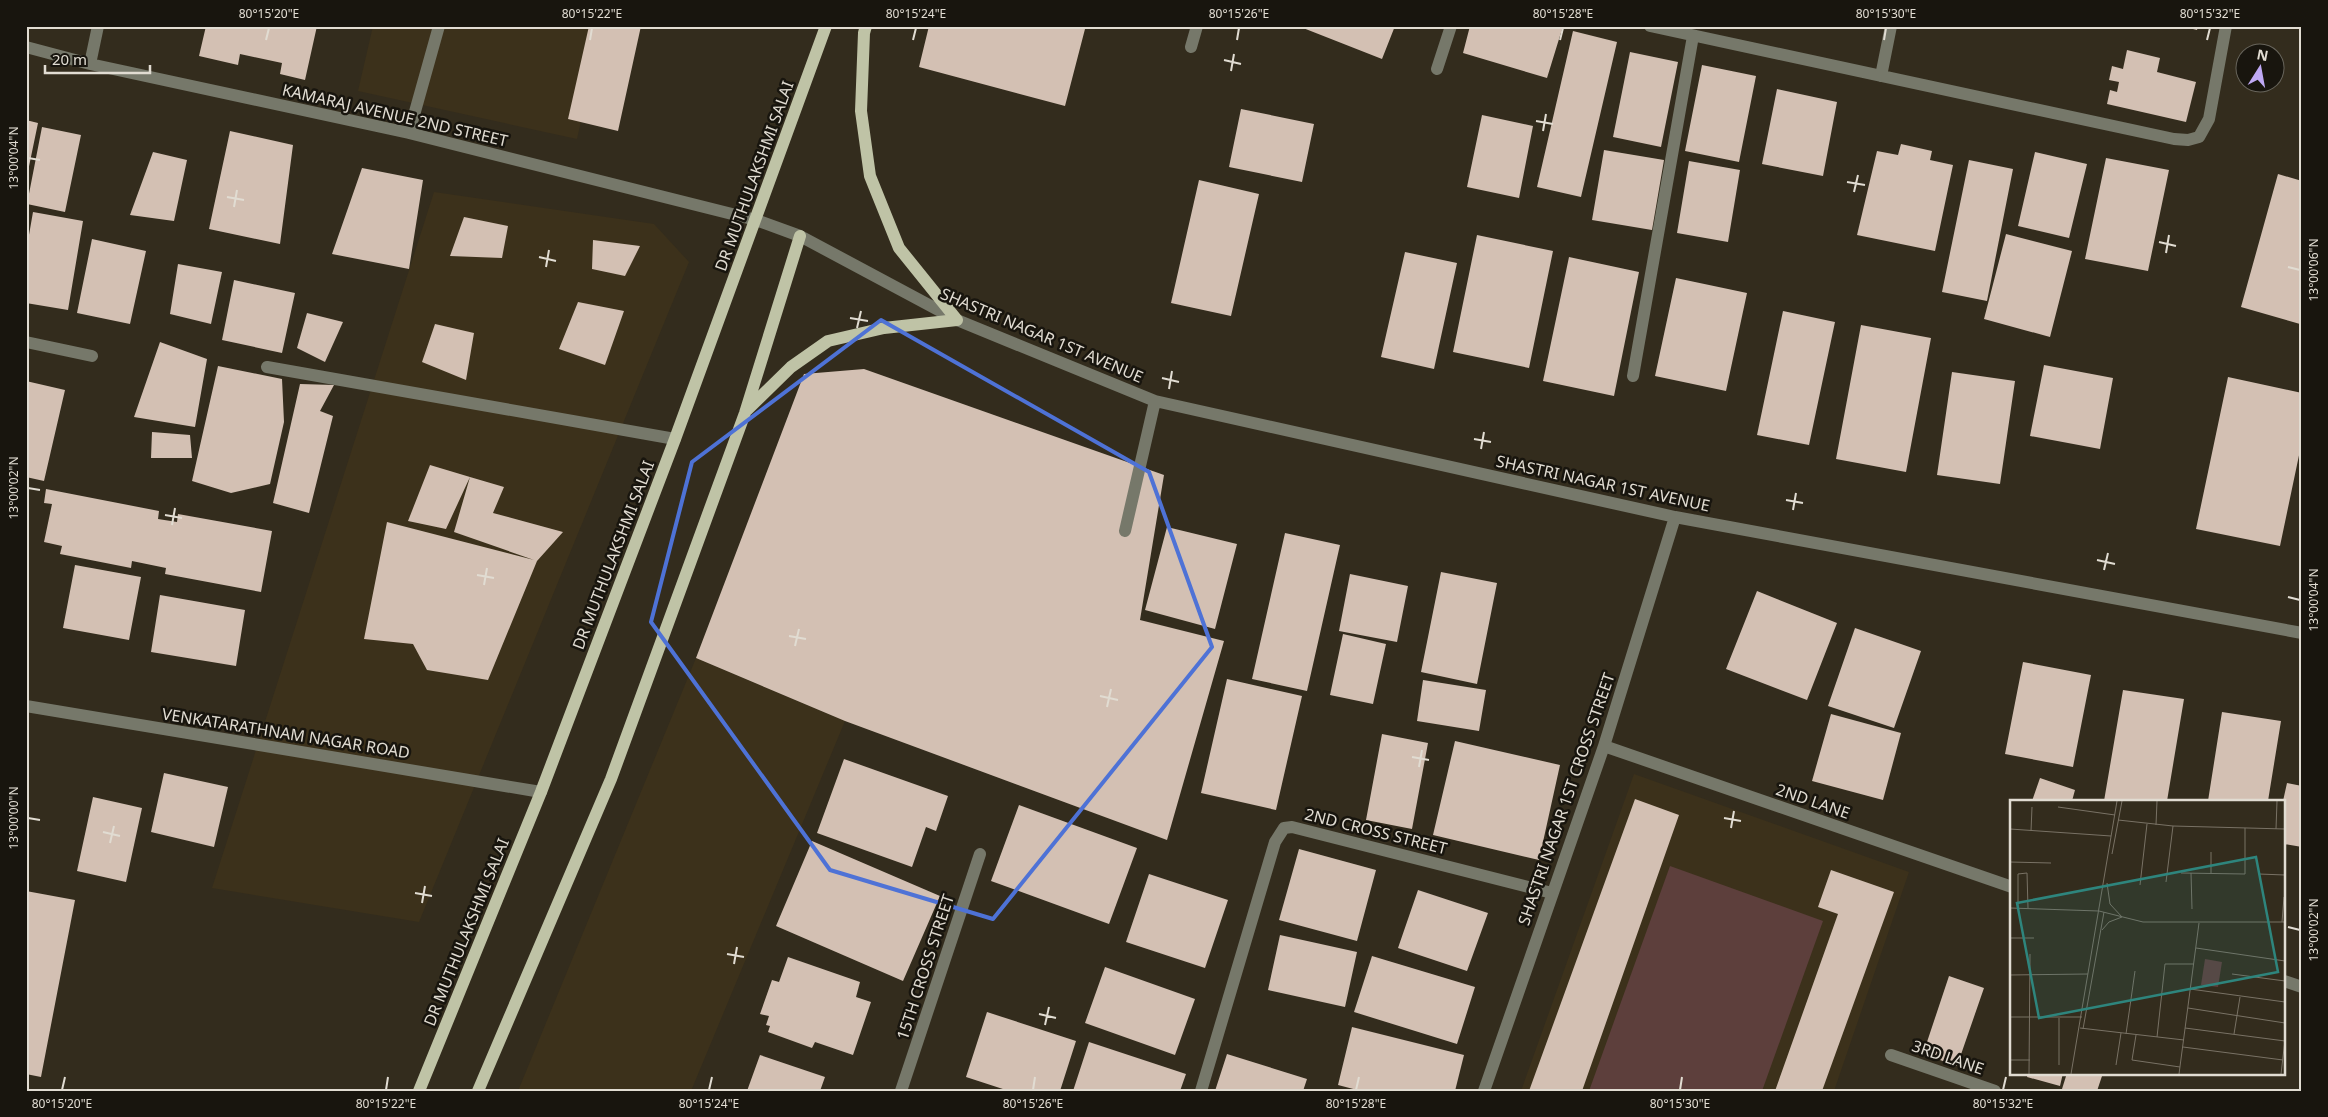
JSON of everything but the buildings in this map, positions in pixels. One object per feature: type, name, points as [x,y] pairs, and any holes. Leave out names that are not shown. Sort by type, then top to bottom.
[{"type":"main road","name":"DR MUTHULAKSHMI SALAI","points":[[419,1091],[541,792],[756,220],[826,26]]},
{"type":"main road","points":[[865,30],[861,111],[870,176],[899,248],[957,320]]},
{"type":"main road","points":[[478,1091],[611,778],[745,413],[800,236]]},
{"type":"main road","points":[[745,413],[790,367],[828,341],[884,328],[957,320]]},
{"type":"street","points":[[90,64],[98,26]]},
{"type":"street","points":[[409,133],[439,26]]},
{"type":"street","points":[[1191,47],[1198,26]]},
{"type":"street","points":[[1437,68],[1452,26]]},
{"type":"street","points":[[1650,26],[2174,139],[2188,140],[2199,137],[2209,119],[2226,26]]},
{"type":"street","points":[[1881,76],[1891,26]]},
{"type":"street","points":[[1633,376],[1693,36]]},
{"type":"street","name":"KAMARAJ AVENUE 2ND STREET","points":[[26,47],[90,64],[409,133],[756,220]]},
{"type":"street","name":"SHASTRI NAGAR 1ST AVENUE","points":[[756,220],[800,236],[957,320],[1156,401],[1675,517],[2302,633]]},
{"type":"street","points":[[26,342],[92,356]]},
{"type":"street","points":[[267,367],[674,439]]},
{"type":"street","points":[[1125,531],[1156,401]]},
{"type":"street","name":"SHASTRI NAGAR 1ST CROSS STREET","points":[[1484,1091],[1604,746],[1675,517]]},
{"type":"street","name":"VENKATARATHNAM NAGAR ROAD","points":[[26,706],[541,792]]},
{"type":"street","name":"2ND LANE","points":[[1604,746],[2010,886]]},
{"type":"street","name":"2ND CROSS STREET","points":[[1201,1091],[1275,842],[1284,828],[1292,827],[1552,892]]},
{"type":"street","name":"15TH CROSS STREET","points":[[901,1091],[980,854]]},
{"type":"street","points":[[2286,982],[2302,987]]},
{"type":"street","name":"3RD LANE","points":[[1891,1055],[1995,1091]]},
{"type":"highlighted area","points":[[881,320],[1149,472],[1212,647],[993,919],[830,870],[651,622],[692,462]]},
{"type":"shaded area","points":[[373,26],[602,26],[577,139],[358,91]]},
{"type":"shaded area","points":[[434,192],[654,224],[689,262],[419,922],[212,888]]},
{"type":"shaded area","points":[[696,658],[845,721],[691,1091],[518,1091]]},
{"type":"shaded area","points":[[1634,774],[1909,872],[1834,1091],[1521,1091]]},
{"type":"shaded area","points":[[1670,866],[1823,921],[1762,1091],[1589,1091]]}]
